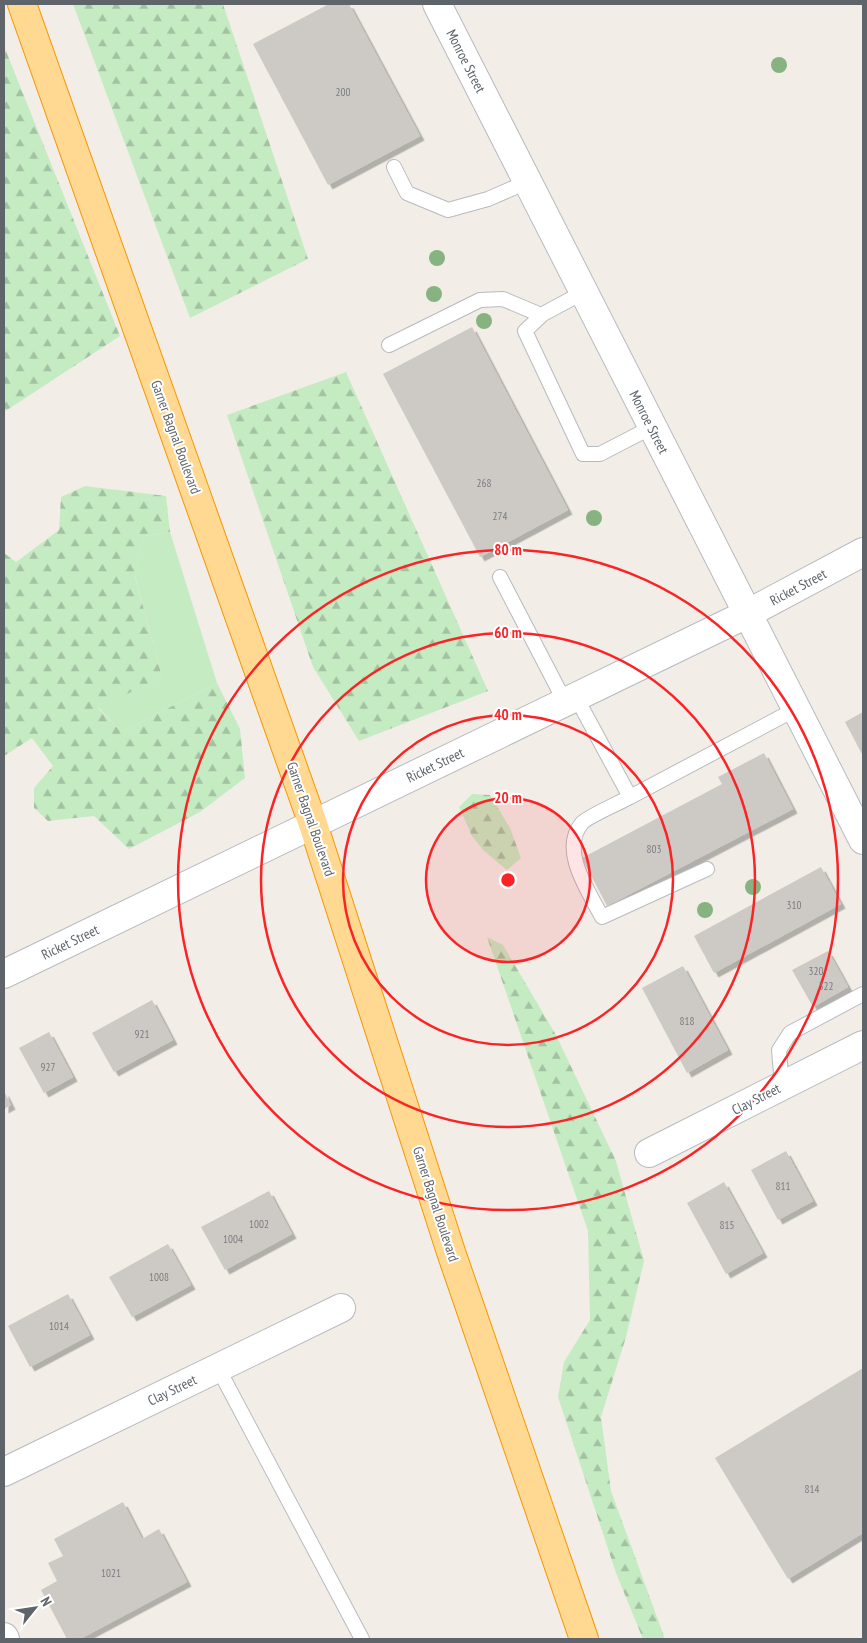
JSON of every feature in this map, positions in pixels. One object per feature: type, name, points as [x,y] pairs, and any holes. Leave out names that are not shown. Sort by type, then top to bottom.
[{"type":"highway","name":"Garner Bagnal Boulevard","points":[[22,4],[313,824],[451,1252],[584,1639]]},
{"type":"street","name":"Monroe Street","points":[[437,4],[863,840]]},
{"type":"street","name":"Ricket Street","points":[[4,974],[747,614],[863,552]]},
{"type":"street","name":"Clay Street","points":[[649,1153],[863,1045]]},
{"type":"street","name":"Clay Street","points":[[4,1472],[341,1308]]},
{"type":"lane","points":[[394,167],[406,193],[448,210],[488,199],[527,182]]},
{"type":"lane","points":[[584,292],[541,315],[525,331],[583,454],[600,454],[652,427]]},
{"type":"lane","points":[[389,345],[480,300],[503,299],[541,315]]},
{"type":"lane","points":[[500,577],[630,797]]},
{"type":"lane","points":[[707,869],[602,917],[575,865],[573,840],[582,823],[796,709]]},
{"type":"lane","points":[[782,1086],[778,1050],[790,1033],[863,994]]},
{"type":"lane","points":[[218,1368],[362,1639]]},
{"type":"green space","points":[[73,4],[223,4],[308,259],[190,318]]},
{"type":"green space","points":[[4,46],[120,336],[4,412]]},
{"type":"green space","points":[[346,372],[488,691],[359,741],[313,667],[227,415]]},
{"type":"green space","points":[[85,486],[166,496],[170,532],[144,536],[135,576],[162,677],[98,708],[122,732],[217,683],[240,729],[245,778],[200,812],[129,849],[94,816],[48,821],[34,808],[34,788],[53,766],[32,738],[4,756],[4,553],[16,562],[59,530],[61,497]]},
{"type":"green space","points":[[170,532],[217,683],[122,732],[98,707],[162,677],[135,575],[144,536]]},
{"type":"green space","points":[[472,794],[490,795],[510,828],[521,858],[507,870],[483,850],[472,836],[459,807]]},
{"type":"green space","points":[[487,937],[503,945],[556,1035],[616,1161],[644,1261],[626,1337],[601,1417],[611,1491],[665,1639],[643,1639],[616,1573],[558,1397],[564,1362],[590,1320],[588,1231]]},
{"type":"building","points":[[329,4],[349,4],[420,136],[328,185],[253,44]]},
{"type":"building","points":[[472,327],[568,510],[480,557],[383,374]]},
{"type":"building","points":[[863,712],[863,756],[845,722]]},
{"type":"building","points":[[764,753],[793,809],[607,906],[582,858],[722,784],[718,777]]},
{"type":"building","points":[[821,867],[841,904],[714,973],[694,936]]},
{"type":"building","points":[[828,951],[848,987],[813,1007],[792,970]]},
{"type":"building","points":[[683,966],[728,1050],[687,1073],[642,988]]},
{"type":"building","points":[[152,1000],[173,1040],[114,1072],[92,1033]]},
{"type":"building","points":[[49,1032],[73,1077],[44,1093],[19,1048]]},
{"type":"building","points":[[4,1091],[11,1105],[4,1109]]},
{"type":"building","points":[[786,1151],[813,1201],[778,1220],[751,1170]]},
{"type":"building","points":[[724,1182],[763,1253],[726,1274],[687,1203]]},
{"type":"building","points":[[269,1191],[292,1234],[225,1270],[201,1227]]},
{"type":"building","points":[[168,1244],[191,1285],[132,1317],[109,1277]]},
{"type":"building","points":[[68,1294],[90,1335],[30,1367],[8,1326]]},
{"type":"building","points":[[863,1368],[863,1533],[788,1579],[715,1458]]},
{"type":"building","points":[[123,1502],[142,1539],[159,1529],[187,1582],[80,1639],[67,1639],[41,1590],[57,1581],[48,1563],[63,1556],[54,1539]]}]
